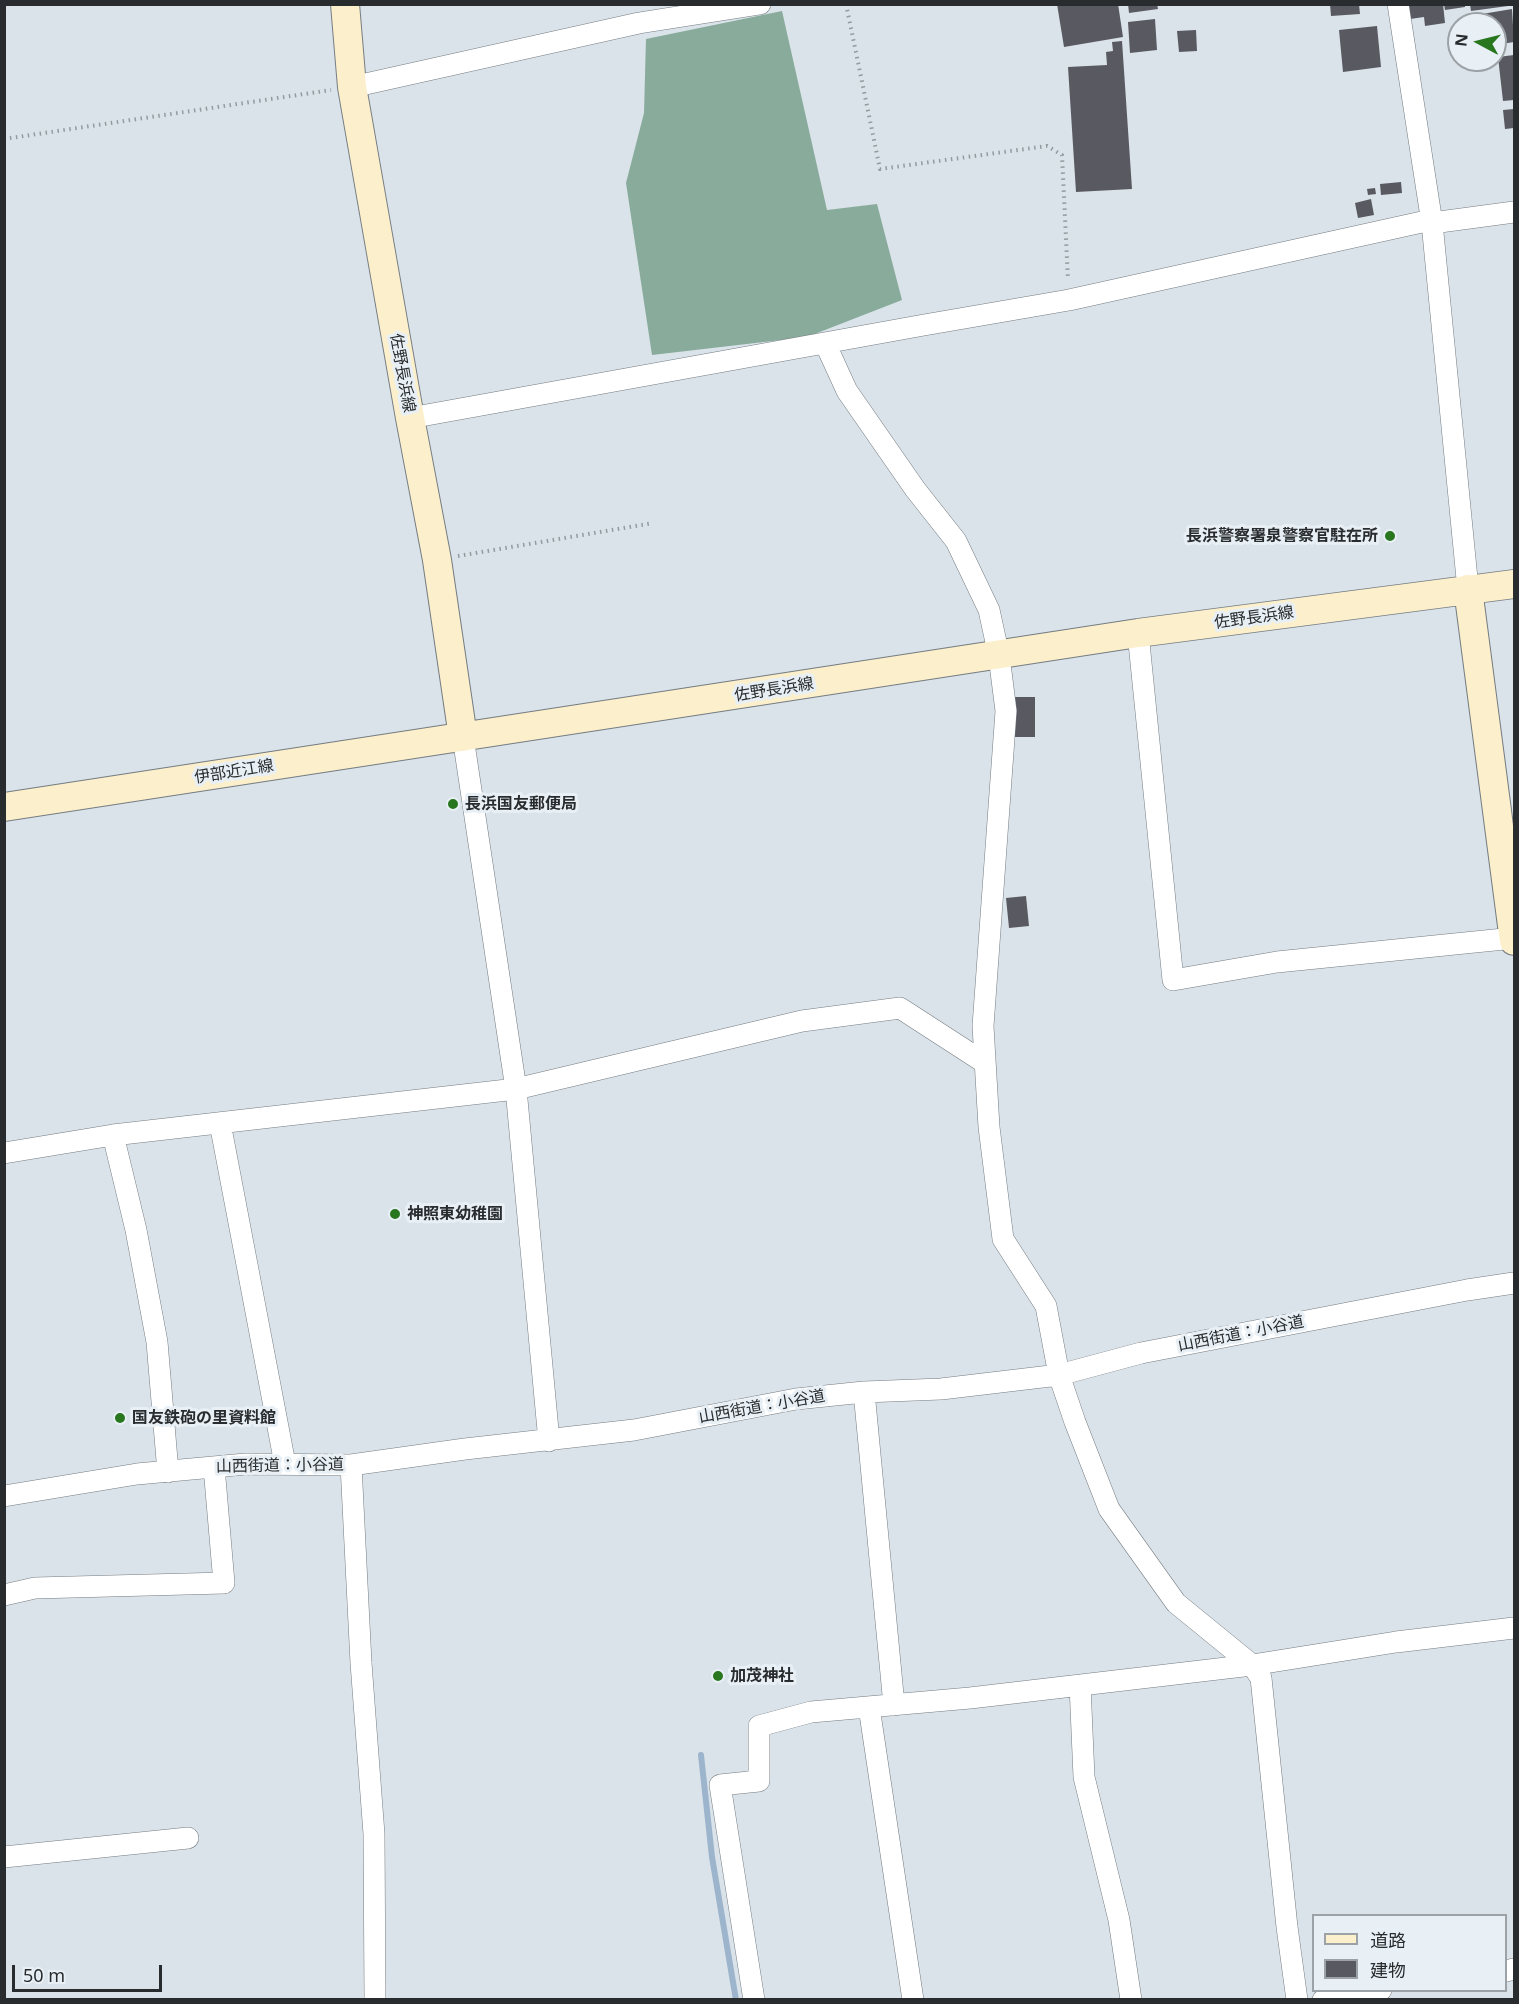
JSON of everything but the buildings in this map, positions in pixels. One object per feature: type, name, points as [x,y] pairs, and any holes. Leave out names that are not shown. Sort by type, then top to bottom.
[{"type":"main road","name":"佐野長浜線","points":[[345,4],[352,87],[437,560],[463,737],[1138,633],[1468,589]]},
{"type":"main road","points":[[1514,940],[1468,589],[1515,584]]},
{"type":"main road","name":"伊部近江線","points":[[4,807],[463,737]]},
{"type":"street","points":[[352,87],[639,23],[760,4]]},
{"type":"street","points":[[1398,4],[1432,221],[1468,589]]},
{"type":"street","points":[[410,418],[1069,300],[1432,221],[1515,212]]},
{"type":"street","points":[[825,343],[847,391],[915,489],[956,541],[989,610],[999,656],[1006,711],[983,1026],[988,1127],[1003,1239],[1046,1306],[1059,1375],[1109,1509],[1176,1603],[1252,1665],[1261,1678],[1287,1927],[1297,2000]]},
{"type":"street","points":[[1138,633],[1173,980],[1277,962],[1514,940]]},
{"type":"street","points":[[463,737],[516,1089],[549,1441]]},
{"type":"street","points":[[4,1153],[113,1135],[516,1089],[802,1021],[900,1008],[985,1063]]},
{"type":"street","points":[[220,1123],[285,1464]]},
{"type":"street","points":[[113,1135],[136,1230],[157,1342],[168,1472]]},
{"type":"street","name":"山西街道：小谷道","points":[[4,1496],[137,1474],[246,1464],[351,1465],[465,1449],[634,1430],[796,1399],[864,1392],[940,1389],[1059,1375],[1175,1346],[1467,1290],[1515,1283]]},
{"type":"street","points":[[864,1392],[894,1705]]},
{"type":"street","points":[[351,1465],[361,1663],[374,1834],[375,2000]]},
{"type":"street","points":[[4,1595],[35,1588],[224,1583],[214,1467]]},
{"type":"street","points":[[754,2000],[720,1785],[759,1781],[759,1726],[811,1712],[894,1705],[1252,1665],[1396,1642],[1515,1628]]},
{"type":"street","points":[[1080,1685],[1084,1777],[1119,1920],[1131,2000]]},
{"type":"street","points":[[869,1707],[913,2000]]},
{"type":"street","points":[[4,1857],[188,1838]]},
{"type":"street","points":[[1323,2000],[1369,1992]]},
{"type":"path","points":[[846,4],[880,169],[1047,146],[1062,155],[1069,300]]},
{"type":"path","points":[[4,139],[352,87]]},
{"type":"path","points":[[437,560],[653,523]]},
{"type":"green space","points":[[782,11],[827,210],[877,204],[902,300],[807,337],[652,355],[626,183],[644,113],[646,39]]},
{"type":"waterway","points":[[701,1755],[712,1857],[736,2000]]},
{"type":"place","name":"長浜警察署泉警察官駐在所","points":[[1390,536]]},
{"type":"place","name":"長浜国友郵便局","points":[[453,804]]},
{"type":"place","name":"神照東幼稚園","points":[[395,1214]]},
{"type":"place","name":"国友鉄砲の里資料館","points":[[120,1418]]},
{"type":"place","name":"加茂神社","points":[[718,1676]]}]
